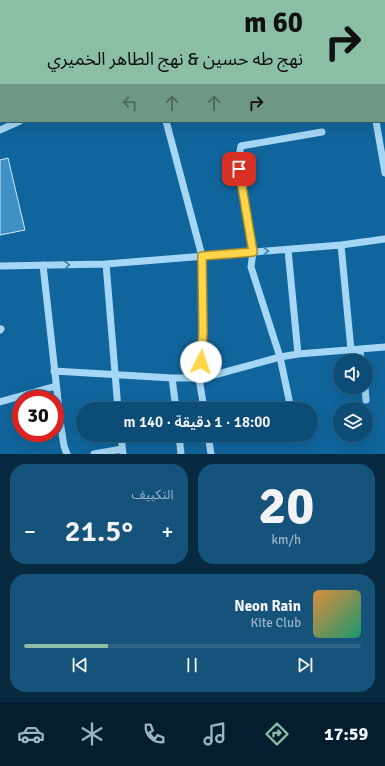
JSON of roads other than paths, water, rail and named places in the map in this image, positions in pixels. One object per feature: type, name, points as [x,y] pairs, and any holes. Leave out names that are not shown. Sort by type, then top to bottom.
[{"type":"street","points":[[0,130],[18,122]]},
{"type":"street","points":[[166,122],[202,256],[203,332],[199,378],[203,402]]},
{"type":"street","points":[[376,122],[385,174]]},
{"type":"street","points":[[290,402],[280,357],[252,267],[253,252],[239,169],[239,156],[241,146],[322,132]]},
{"type":"street","points":[[0,266],[106,264],[288,250],[385,239]]},
{"type":"street","points":[[341,245],[351,350]]},
{"type":"street","points":[[288,250],[298,354]]},
{"type":"street","points":[[106,264],[117,402]]},
{"type":"street","points":[[42,265],[61,427],[67,454]]},
{"type":"street","points":[[54,371],[172,378],[199,378],[280,357],[298,354],[385,347]]},
{"type":"street","points":[[360,349],[360,354]]},
{"type":"street","points":[[172,378],[175,402]]},
{"type":"street","points":[[0,402],[56,386]]},
{"type":"street","points":[[366,394],[366,400]]},
{"type":"street","points":[[94,454],[122,452],[121,442]]},
{"type":"street","points":[[180,442],[181,454]]},
{"type":"street","points":[[209,442],[211,454]]}]
